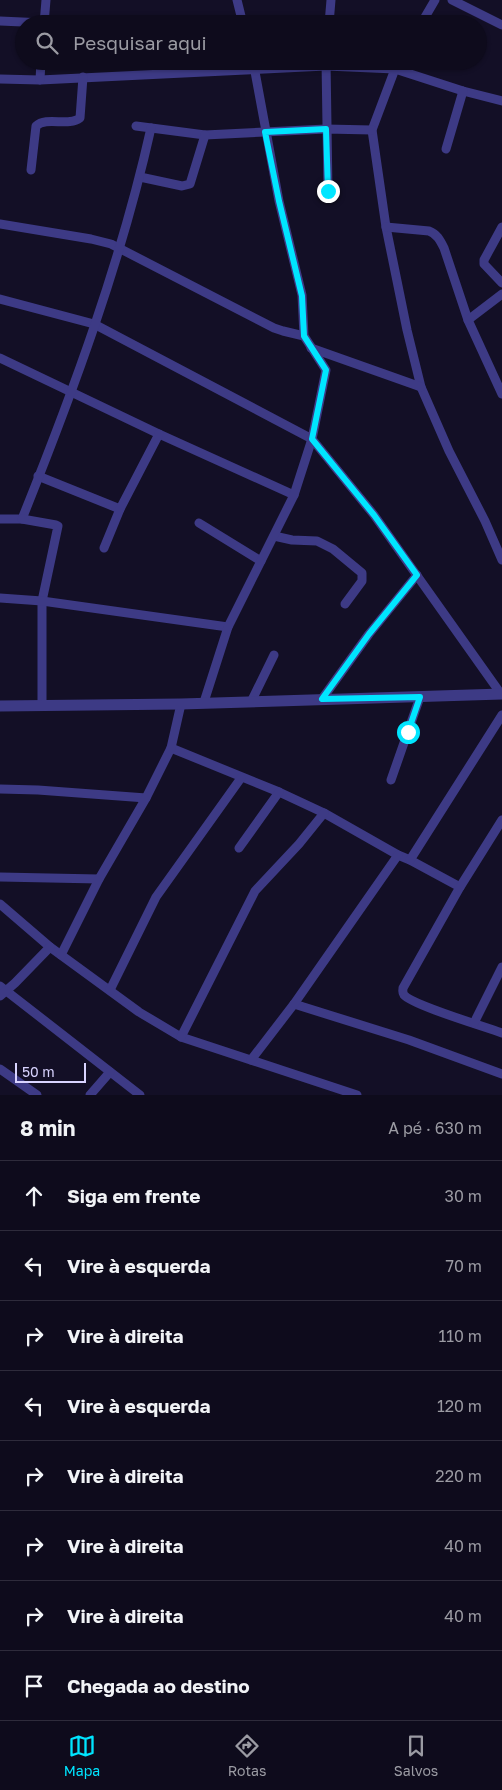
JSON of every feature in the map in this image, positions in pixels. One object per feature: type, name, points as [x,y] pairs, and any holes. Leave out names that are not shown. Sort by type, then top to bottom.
[{"type":"street","points":[[45,15],[46,0]]},
{"type":"street","points":[[237,0],[241,15]]},
{"type":"street","points":[[330,15],[332,0]]},
{"type":"street","points":[[426,15],[435,0]]},
{"type":"street","points":[[452,0],[482,15]]},
{"type":"street","points":[[487,18],[502,25]]},
{"type":"street","points":[[0,21],[15,22]]},
{"type":"street","points":[[40,80],[41,70]]},
{"type":"street","points":[[0,79],[40,80],[182,70]]},
{"type":"street","points":[[204,702],[228,627],[294,494],[312,439],[326,370],[304,336],[300,288],[279,201],[254,70]]},
{"type":"street","points":[[326,70],[328,191]]},
{"type":"street","points":[[395,70],[372,130],[386,227],[406,330],[420,387],[502,560]]},
{"type":"street","points":[[410,70],[463,91],[502,102]]},
{"type":"street","points":[[31,170],[36,126],[41,123],[74,122],[80,118],[83,77]]},
{"type":"street","points":[[446,150],[463,91]]},
{"type":"street","points":[[136,126],[205,135],[326,129],[372,130]]},
{"type":"street","points":[[22,519],[71,392],[120,248],[140,177],[151,128]]},
{"type":"street","points":[[140,177],[182,186],[190,184],[205,135]]},
{"type":"street","points":[[0,224],[111,244],[274,328],[304,336]]},
{"type":"street","points":[[386,227],[428,231],[438,237],[444,248],[468,320],[502,394]]},
{"type":"street","points":[[502,227],[484,260],[484,264],[502,283]]},
{"type":"street","points":[[468,320],[502,294]]},
{"type":"street","points":[[0,299],[94,324],[312,439],[374,515],[501,694]]},
{"type":"street","points":[[311,348],[420,387]]},
{"type":"street","points":[[0,358],[159,434],[294,494]]},
{"type":"street","points":[[104,548],[120,509],[159,434]]},
{"type":"street","points":[[38,476],[120,509]]},
{"type":"street","points":[[0,519],[22,519],[58,526],[42,601],[42,704]]},
{"type":"street","points":[[199,523],[261,562]]},
{"type":"street","points":[[274,536],[292,540],[316,541],[333,549],[357,568],[362,573],[362,581],[346,604]]},
{"type":"street","points":[[322,699],[369,634],[417,575]]},
{"type":"street","points":[[0,598],[42,601],[228,627]]},
{"type":"street","points":[[251,702],[274,655]]},
{"type":"street","points":[[0,706],[42,704],[181,704],[501,694]]},
{"type":"street","points":[[391,780],[420,697]]},
{"type":"street","points":[[61,955],[99,879],[146,798],[170,748],[181,704]]},
{"type":"street","points":[[410,860],[502,715]]},
{"type":"street","points":[[170,748],[279,792],[324,813],[398,855],[460,887]]},
{"type":"street","points":[[110,990],[156,897],[241,778]]},
{"type":"street","points":[[0,790],[38,790],[146,798]]},
{"type":"street","points":[[239,848],[279,792]]},
{"type":"street","points":[[181,1036],[255,891],[299,844],[324,813]]},
{"type":"street","points":[[502,820],[460,887],[403,988],[405,996],[430,1008],[502,1033]]},
{"type":"street","points":[[251,1060],[294,1004],[398,855]]},
{"type":"street","points":[[0,877],[99,879]]},
{"type":"street","points":[[0,904],[61,955],[139,1012],[181,1036],[357,1095]]},
{"type":"street","points":[[50,946],[2,991],[140,1095]]},
{"type":"street","points":[[474,1023],[502,967]]},
{"type":"street","points":[[294,1004],[409,1040],[502,1074]]},
{"type":"street","points":[[0,1069],[37,1095]]},
{"type":"street","points":[[90,1095],[110,1072]]},
{"type":"route","points":[[328,191],[326,129],[265,132],[279,201],[298,273],[302,296],[304,336],[326,370],[312,439],[374,515],[417,575],[391,605],[322,699],[420,697],[408,732]]}]
